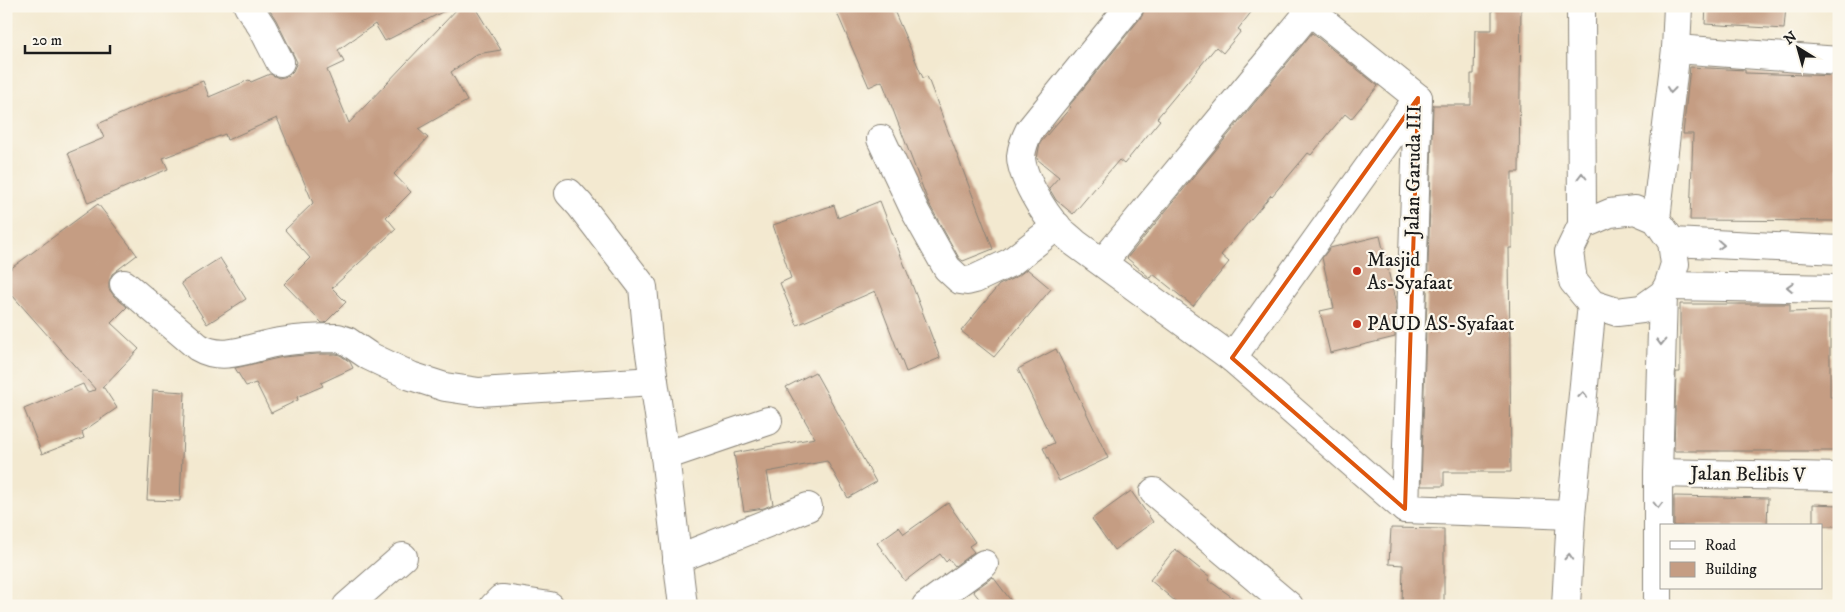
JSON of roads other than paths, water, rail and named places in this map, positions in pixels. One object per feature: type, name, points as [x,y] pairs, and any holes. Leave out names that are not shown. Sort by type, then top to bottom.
[{"type":"street","points":[[248,6],[262,27],[280,62]]},
{"type":"street","points":[[1130,6],[1029,131],[1023,144],[1021,158],[1024,174],[1040,203],[1057,226],[1076,243],[1232,358],[1405,509],[1571,515]]},
{"type":"street","points":[[1581,6],[1582,225],[1570,252],[1573,281],[1592,304],[1616,312],[1642,309],[1665,290],[1752,286],[1839,289]]},
{"type":"street","points":[[1656,218],[1676,49],[1678,6]]},
{"type":"street","points":[[1103,262],[1310,8]]},
{"type":"street","name":"Jalan Garuda III","points":[[1310,8],[1418,98],[1405,509]]},
{"type":"street","points":[[1676,49],[1839,61]]},
{"type":"street","points":[[1232,358],[1418,98]]},
{"type":"street","points":[[882,139],[920,219],[948,268],[960,280],[975,279],[1011,262],[1057,226]]},
{"type":"street","points":[[569,193],[643,287],[683,606]]},
{"type":"street","points":[[1582,225],[1610,213],[1635,210],[1656,218],[1672,242],[1675,264],[1665,290],[1658,473],[1658,606]]},
{"type":"street","points":[[1672,242],[1839,250]]},
{"type":"street","points":[[124,284],[206,352],[228,354],[279,342],[338,338],[347,341],[369,356],[412,376],[445,387],[479,392],[654,381]]},
{"type":"street","points":[[1566,606],[1571,515],[1592,304]]},
{"type":"street","points":[[664,456],[768,420]]},
{"type":"street","name":"Jalan Belibis V","points":[[1658,473],[1839,477]]},
{"type":"street","points":[[1154,492],[1289,606]]},
{"type":"street","points":[[677,559],[808,507]]},
{"type":"street","points":[[347,606],[403,557]]},
{"type":"street","points":[[929,605],[984,564]]},
{"type":"street","points":[[494,606],[501,599],[504,599],[550,606]]},
{"type":"place","name":"Masjid As-Syafaat","points":[[1357,271]]},
{"type":"place","name":"PAUD AS-Syafaat","points":[[1357,324]]}]
